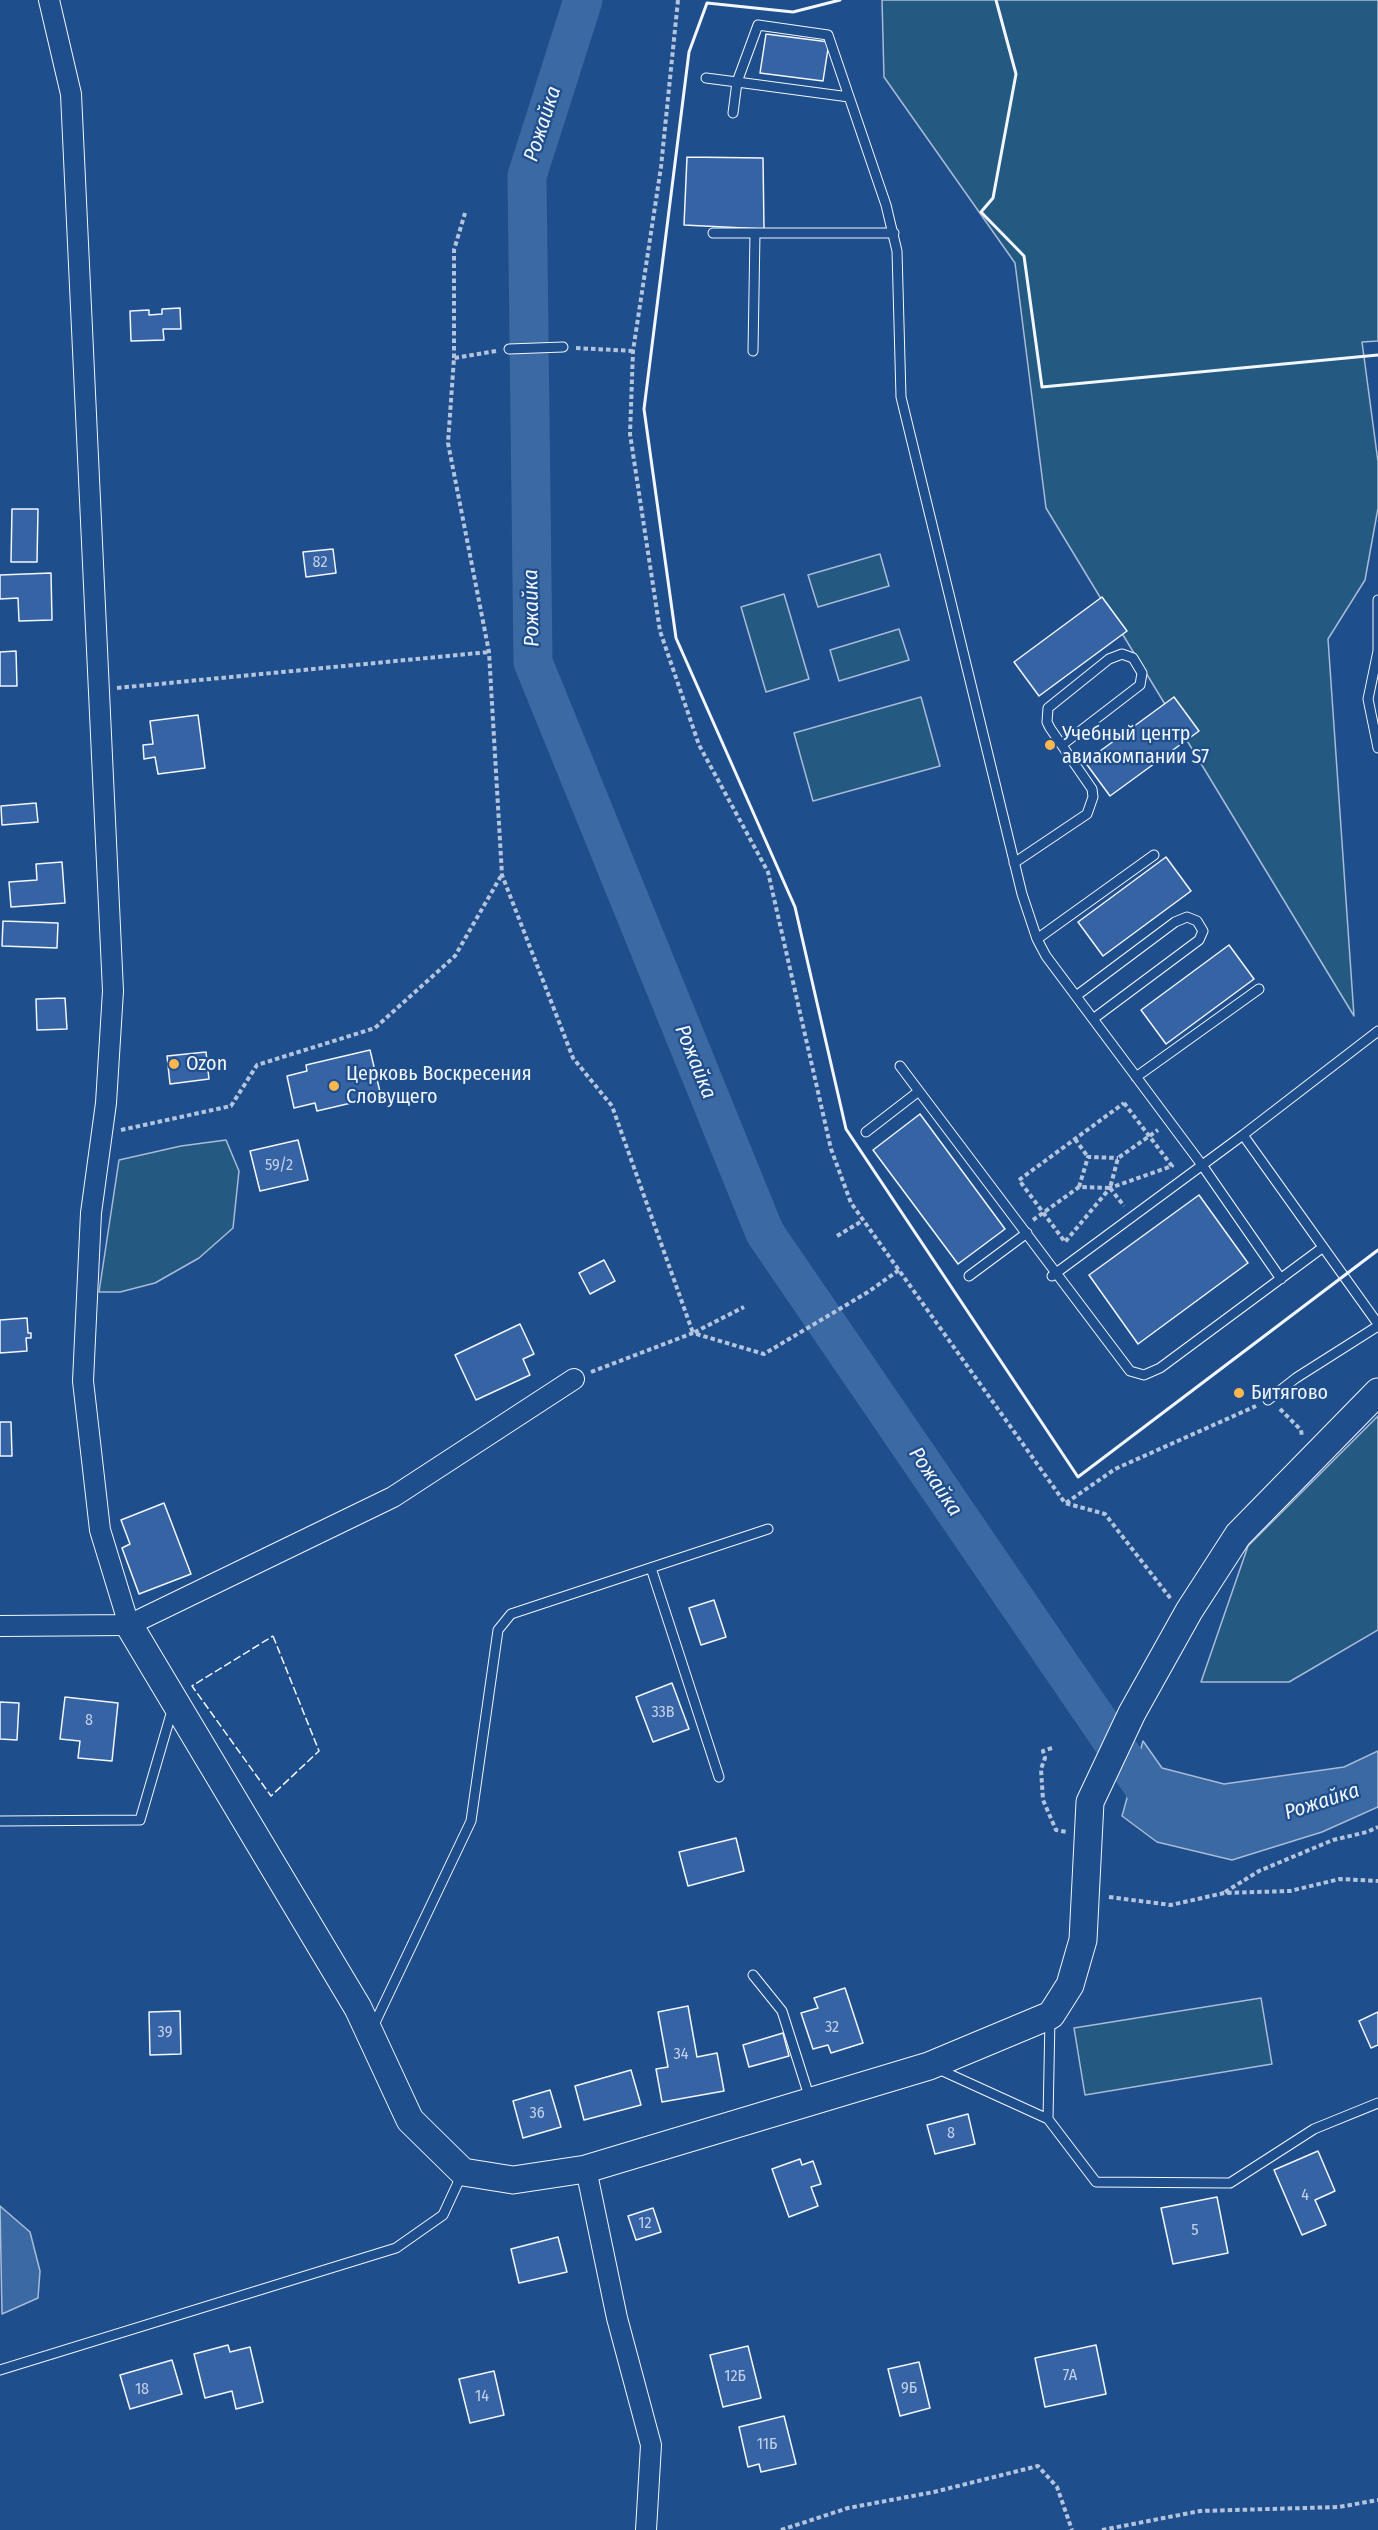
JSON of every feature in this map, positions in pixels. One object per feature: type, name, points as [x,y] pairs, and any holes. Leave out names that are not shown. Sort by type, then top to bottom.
[{"type":"street","points":[[49,0],[71,94],[113,992],[102,1135],[91,1214],[83,1381],[100,1530],[129,1625],[358,2008],[410,2120],[463,2172],[513,2180],[586,2169],[930,2066],[1050,2015],[1070,1985],[1083,1940],[1090,1802],[1132,1713],[1189,1611],[1238,1535],[1378,1392]]},
{"type":"street","points":[[0,1626],[129,1625],[393,1497],[574,1379]]},
{"type":"street","points":[[586,2169],[617,2319],[651,2445],[646,2530]]},
{"type":"lane","points":[[733,113],[737,82],[758,25],[828,35],[894,233],[897,251],[900,397],[1014,863],[1037,939],[1076,996],[1202,1165],[1281,1279]]},
{"type":"lane","points":[[706,78],[849,97]]},
{"type":"lane","points":[[713,233],[894,233]]},
{"type":"lane","points":[[753,351],[755,233]]},
{"type":"lane","points":[[509,349],[563,347]]},
{"type":"lane","points":[[1378,600],[1378,650],[1368,699],[1378,748]]},
{"type":"lane","points":[[1014,863],[1087,814],[1090,807],[1092,789],[1062,745],[1047,722],[1046,715],[1053,702],[1109,658],[1122,654],[1133,658],[1142,673],[1140,685],[1062,745]]},
{"type":"lane","points":[[1037,939],[1154,855]]},
{"type":"lane","points":[[1076,996],[1175,922],[1187,917],[1197,921],[1203,931],[1199,940],[1093,1019]]},
{"type":"lane","points":[[1136,1077],[1259,989]]},
{"type":"lane","points":[[1054,1274],[1243,1135],[1378,1031]]},
{"type":"lane","points":[[900,1066],[1024,1230],[1054,1274],[1130,1371],[1144,1375],[1160,1368],[1322,1248]]},
{"type":"lane","points":[[866,1132],[919,1091]]},
{"type":"lane","points":[[1243,1135],[1378,1325],[1296,1378],[1268,1400]]},
{"type":"lane","points":[[969,1276],[1024,1230]]},
{"type":"lane","points":[[370,2034],[471,1821],[498,1630],[511,1614],[768,1529]]},
{"type":"lane","points":[[651,1568],[719,1777]]},
{"type":"lane","points":[[0,1821],[140,1820],[175,1702]]},
{"type":"lane","points":[[753,1976],[782,2011],[811,2102]]},
{"type":"lane","points":[[1048,2119],[1050,2015]]},
{"type":"lane","points":[[930,2066],[1048,2119],[1096,2182],[1230,2183],[1314,2129],[1378,2103]]},
{"type":"lane","points":[[0,2370],[396,2248],[443,2215],[463,2172]]},
{"type":"path","points":[[678,0],[661,167],[633,351],[630,434],[660,631],[699,745],[768,872],[831,1149],[851,1203],[1065,1503],[1105,1514],[1168,1597],[1189,1611]]},
{"type":"path","points":[[465,213],[454,250],[454,358],[447,443],[489,652],[502,875],[573,1058],[612,1107],[693,1333]]},
{"type":"path","points":[[563,347],[633,351]]},
{"type":"path","points":[[454,358],[509,349]]},
{"type":"path","points":[[99,690],[489,652]]},
{"type":"path","points":[[102,1135],[231,1106],[257,1065],[375,1028],[455,956],[502,875]]},
{"type":"path","points":[[1079,1187],[1110,1188],[1172,1166],[1124,1103],[1019,1180],[1065,1242],[1110,1188],[1118,1158]]},
{"type":"path","points":[[1088,1157],[1118,1158],[1169,1122]]},
{"type":"path","points":[[1075,1139],[1088,1157]]},
{"type":"path","points":[[1024,1230],[1079,1187],[1088,1157]]},
{"type":"path","points":[[1110,1188],[1132,1216]]},
{"type":"path","points":[[837,1236],[862,1221]]},
{"type":"path","points":[[693,1333],[764,1354],[868,1292],[898,1270]]},
{"type":"path","points":[[574,1379],[693,1333],[744,1307]]},
{"type":"path","points":[[1065,1503],[1115,1469],[1268,1400],[1288,1415],[1301,1430],[1307,1464]]},
{"type":"path","points":[[1052,1748],[1043,1751],[1045,1758],[1041,1769],[1043,1800],[1056,1830],[1088,1835]]},
{"type":"path","points":[[1224,1893],[1259,1871],[1333,1840],[1378,1827]]},
{"type":"path","points":[[1085,1891],[1122,1901],[1170,1905],[1224,1893],[1290,1891],[1340,1879],[1378,1881]]},
{"type":"path","points":[[782,2530],[848,2508],[934,2492],[1038,2466],[1057,2487],[1072,2530]]},
{"type":"path","points":[[1102,2530],[1200,2511],[1339,2507],[1378,2500]]},
{"type":"shaded area","points":[[882,0],[1378,0],[1378,341],[1362,342],[1378,462],[1378,508],[1365,580],[1328,639],[1354,1016],[1046,508],[1015,263],[884,77]]},
{"type":"shaded area","points":[[880,554],[889,586],[818,607],[808,575]]},
{"type":"shaded area","points":[[784,594],[809,679],[766,692],[741,607]]},
{"type":"shaded area","points":[[899,629],[909,660],[839,681],[830,650]]},
{"type":"shaded area","points":[[921,697],[940,766],[813,801],[794,733]]},
{"type":"shaded area","points":[[226,1140],[239,1171],[233,1228],[199,1258],[155,1283],[120,1292],[99,1292],[119,1160],[181,1146]]},
{"type":"shaded area","points":[[1378,1416],[1378,1630],[1289,1682],[1201,1682],[1248,1546]]},
{"type":"shaded area","points":[[1261,1998],[1272,2064],[1085,2095],[1074,2028]]},
{"type":"water","points":[[1143,1741],[1162,1768],[1224,1784],[1344,1767],[1378,1751],[1378,1807],[1322,1832],[1232,1860],[1157,1842],[1122,1816]]},
{"type":"water","points":[[0,2206],[30,2232],[40,2271],[38,2298],[2,2314]]},
{"type":"building","points":[[766,34],[829,42],[823,81],[760,73]]},
{"type":"building","points":[[687,157],[763,158],[764,229],[684,225]]},
{"type":"building","points":[[180,308],[181,329],[163,329],[164,340],[131,341],[130,311],[149,310],[149,315],[162,314],[162,309]]},
{"type":"building","points":[[12,509],[38,509],[37,562],[11,562]]},
{"type":"building","points":[[333,549],[336,573],[306,577],[303,552]]},
{"type":"building","points":[[51,573],[52,620],[19,621],[18,598],[0,599],[0,575]]},
{"type":"building","points":[[1102,597],[1127,631],[1039,696],[1014,662]]},
{"type":"building","points":[[16,651],[17,686],[0,686],[0,652]]},
{"type":"building","points":[[1174,697],[1199,731],[1110,796],[1085,762]]},
{"type":"building","points":[[198,715],[205,768],[158,774],[155,757],[144,759],[143,745],[153,744],[150,721]]},
{"type":"building","points":[[36,803],[38,822],[2,825],[1,806]]},
{"type":"building","points":[[1166,857],[1191,891],[1103,956],[1078,922]]},
{"type":"building","points":[[62,862],[65,903],[11,907],[9,882],[37,880],[36,864]]},
{"type":"building","points":[[3,921],[58,923],[57,948],[2,946]]},
{"type":"building","points":[[1229,945],[1254,979],[1166,1044],[1141,1010]]},
{"type":"building","points":[[65,998],[67,1029],[37,1030],[36,999]]},
{"type":"building","name":"Церковь Воскресения Словущего","points":[[370,1050],[381,1096],[317,1111],[315,1103],[294,1108],[287,1076],[307,1071],[306,1065]]},
{"type":"building","points":[[206,1052],[209,1079],[170,1084],[167,1056]]},
{"type":"building","points":[[920,1114],[1005,1229],[958,1264],[873,1150]]},
{"type":"building","points":[[298,1140],[308,1180],[260,1191],[250,1151]]},
{"type":"building","points":[[1199,1195],[1248,1263],[1138,1344],[1089,1275]]},
{"type":"building","points":[[604,1260],[615,1281],[590,1294],[579,1273]]},
{"type":"building","points":[[27,1318],[28,1333],[31,1333],[31,1338],[26,1338],[27,1351],[0,1353],[0,1320]]},
{"type":"building","points":[[520,1324],[534,1354],[523,1359],[530,1375],[476,1400],[455,1355]]},
{"type":"building","points":[[0,1422],[11,1422],[12,1456],[0,1456]]},
{"type":"building","points":[[164,1503],[191,1574],[139,1594],[122,1548],[130,1544],[121,1520]]},
{"type":"building","points":[[714,1600],[726,1637],[701,1645],[689,1608]]},
{"type":"building","points":[[672,1683],[689,1729],[653,1742],[636,1697]]},
{"type":"building","points":[[65,1697],[118,1703],[112,1761],[78,1758],[80,1741],[60,1739]]},
{"type":"building","points":[[0,1702],[19,1703],[17,1740],[0,1739]]},
{"type":"building","points":[[736,1838],[744,1871],[688,1886],[679,1852]]},
{"type":"building","points":[[845,1988],[863,2043],[831,2053],[828,2045],[813,2049],[801,2013],[818,2008],[814,1998]]},
{"type":"building","points":[[688,2006],[697,2057],[717,2053],[724,2091],[662,2102],[656,2069],[668,2067],[658,2012]]},
{"type":"building","points":[[180,2011],[181,2054],[150,2055],[149,2012]]},
{"type":"building","points":[[1378,2012],[1378,2045],[1371,2048],[1359,2021]]},
{"type":"building","points":[[783,2033],[789,2056],[749,2067],[743,2045]]},
{"type":"building","points":[[631,2070],[641,2105],[584,2120],[575,2086]]},
{"type":"building","points":[[550,2090],[561,2127],[523,2138],[513,2101]]},
{"type":"building","points":[[968,2114],[975,2144],[935,2154],[927,2125]]},
{"type":"building","points":[[1318,2151],[1335,2191],[1315,2200],[1326,2225],[1302,2235],[1274,2170]]},
{"type":"building","points":[[800,2159],[802,2165],[813,2161],[821,2184],[811,2187],[818,2206],[789,2217],[772,2169]]},
{"type":"building","points":[[1217,2197],[1228,2253],[1173,2264],[1161,2208]]},
{"type":"building","points":[[653,2208],[661,2232],[636,2240],[628,2216]]},
{"type":"building","points":[[558,2237],[567,2272],[519,2283],[511,2249]]},
{"type":"building","points":[[228,2345],[230,2352],[250,2347],[263,2402],[236,2409],[232,2391],[205,2398],[194,2354]]},
{"type":"building","points":[[1096,2345],[1106,2394],[1045,2407],[1035,2358]]},
{"type":"building","points":[[748,2346],[761,2398],[723,2407],[710,2355]]},
{"type":"building","points":[[172,2360],[182,2394],[130,2409],[120,2375]]},
{"type":"building","points":[[919,2362],[930,2408],[900,2416],[888,2369]]},
{"type":"building","points":[[494,2371],[504,2415],[470,2423],[459,2379]]},
{"type":"building","points":[[784,2416],[796,2464],[761,2472],[759,2464],[748,2467],[739,2427]]},
{"type":"waterway","name":"Рожайка","points":[[583,0],[527,176],[533,662],[765,1233],[1149,1795],[1173,1800]]},
{"type":"fence","points":[[273,1636],[319,1751],[271,1796],[192,1686],[273,1636]]},
{"type":"wall","points":[[840,0],[793,12],[707,3],[689,52],[644,409],[676,638],[795,907],[846,1129],[1078,1477],[1378,1250]]},
{"type":"wall","points":[[996,0],[1016,74],[993,198],[981,212],[1024,256],[1042,387],[1378,355]]},
{"type":"place","name":"Учебный центр авиакомпании S7","points":[[1050,745]]},
{"type":"place","name":"Ozon","points":[[174,1064]]},
{"type":"place","name":"Церковь Воскресения Словущего","points":[[334,1086]]},
{"type":"place","name":"Битягово","points":[[1239,1393]]}]
